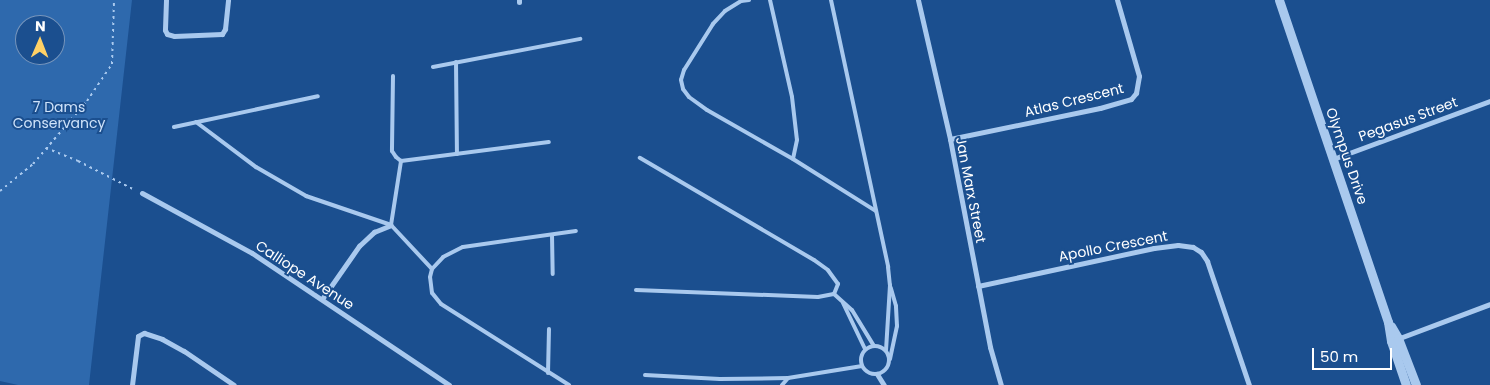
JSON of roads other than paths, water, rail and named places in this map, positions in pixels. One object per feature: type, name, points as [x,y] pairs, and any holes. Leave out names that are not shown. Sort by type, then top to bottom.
[{"type":"street","points":[[166,0],[165,30],[167,34],[174,36],[222,34],[228,0]]},
{"type":"street","name":"Jan Marx Street","points":[[919,0],[950,139],[990,347],[1001,385]]},
{"type":"street","name":"Atlas Crescent","points":[[950,139],[1100,108],[1131,98],[1136,93],[1139,76],[1117,0]]},
{"type":"street","name":"Olympus Drive","points":[[1279,0],[1388,322],[1416,385]]},
{"type":"street","name":"Pegasus Street","points":[[1333,159],[1490,101]]},
{"type":"street","name":"Calliope Avenue","points":[[142,193],[252,253],[449,385]]},
{"type":"street","points":[[322,299],[359,246],[374,232],[391,225]]},
{"type":"street","name":"Apollo Crescent","points":[[978,286],[1154,248],[1178,245],[1194,247],[1201,252],[1207,261],[1249,385]]},
{"type":"street","points":[[1395,340],[1490,304]]},
{"type":"street","points":[[132,385],[138,336],[144,333],[153,335],[177,347],[234,385]]},
{"type":"street","name":"Olympus Drive","points":[[1395,340],[1406,385]]},
{"type":"street","points":[[877,374],[884,385]]},
{"type":"lane","points":[[749,0],[741,1],[725,11],[713,24],[684,70],[681,80],[683,89],[689,98],[707,110],[793,159],[876,211]]},
{"type":"lane","points":[[770,0],[792,97],[797,140],[793,159]]},
{"type":"lane","points":[[831,0],[890,285],[896,306],[897,326],[890,359],[885,370],[877,374],[868,373],[862,366],[861,357],[865,350],[874,346]]},
{"type":"lane","points":[[433,67],[580,39]]},
{"type":"lane","points":[[456,62],[457,154]]},
{"type":"lane","points":[[393,76],[392,151],[401,161],[549,142]]},
{"type":"lane","points":[[174,127],[318,96]]},
{"type":"lane","points":[[196,122],[256,167],[298,191],[391,225],[432,269]]},
{"type":"lane","points":[[636,290],[804,298],[827,297],[834,294],[838,284],[828,270],[640,158]]},
{"type":"lane","points":[[391,225],[401,161]]},
{"type":"lane","points":[[568,385],[441,304],[432,293],[430,286],[432,269],[443,257],[463,247],[576,231]]},
{"type":"lane","points":[[552,235],[553,274]]},
{"type":"lane","points":[[890,285],[886,350],[890,359]]},
{"type":"lane","points":[[834,294],[852,310],[874,346],[886,350]]},
{"type":"lane","points":[[843,303],[865,350]]},
{"type":"lane","points":[[548,373],[549,329]]},
{"type":"lane","points":[[645,375],[720,379],[788,378],[862,366]]},
{"type":"lane","points":[[782,385],[788,378]]},
{"type":"park label","name":"7 Dams Conservancy","points":[[59,116]]}]
